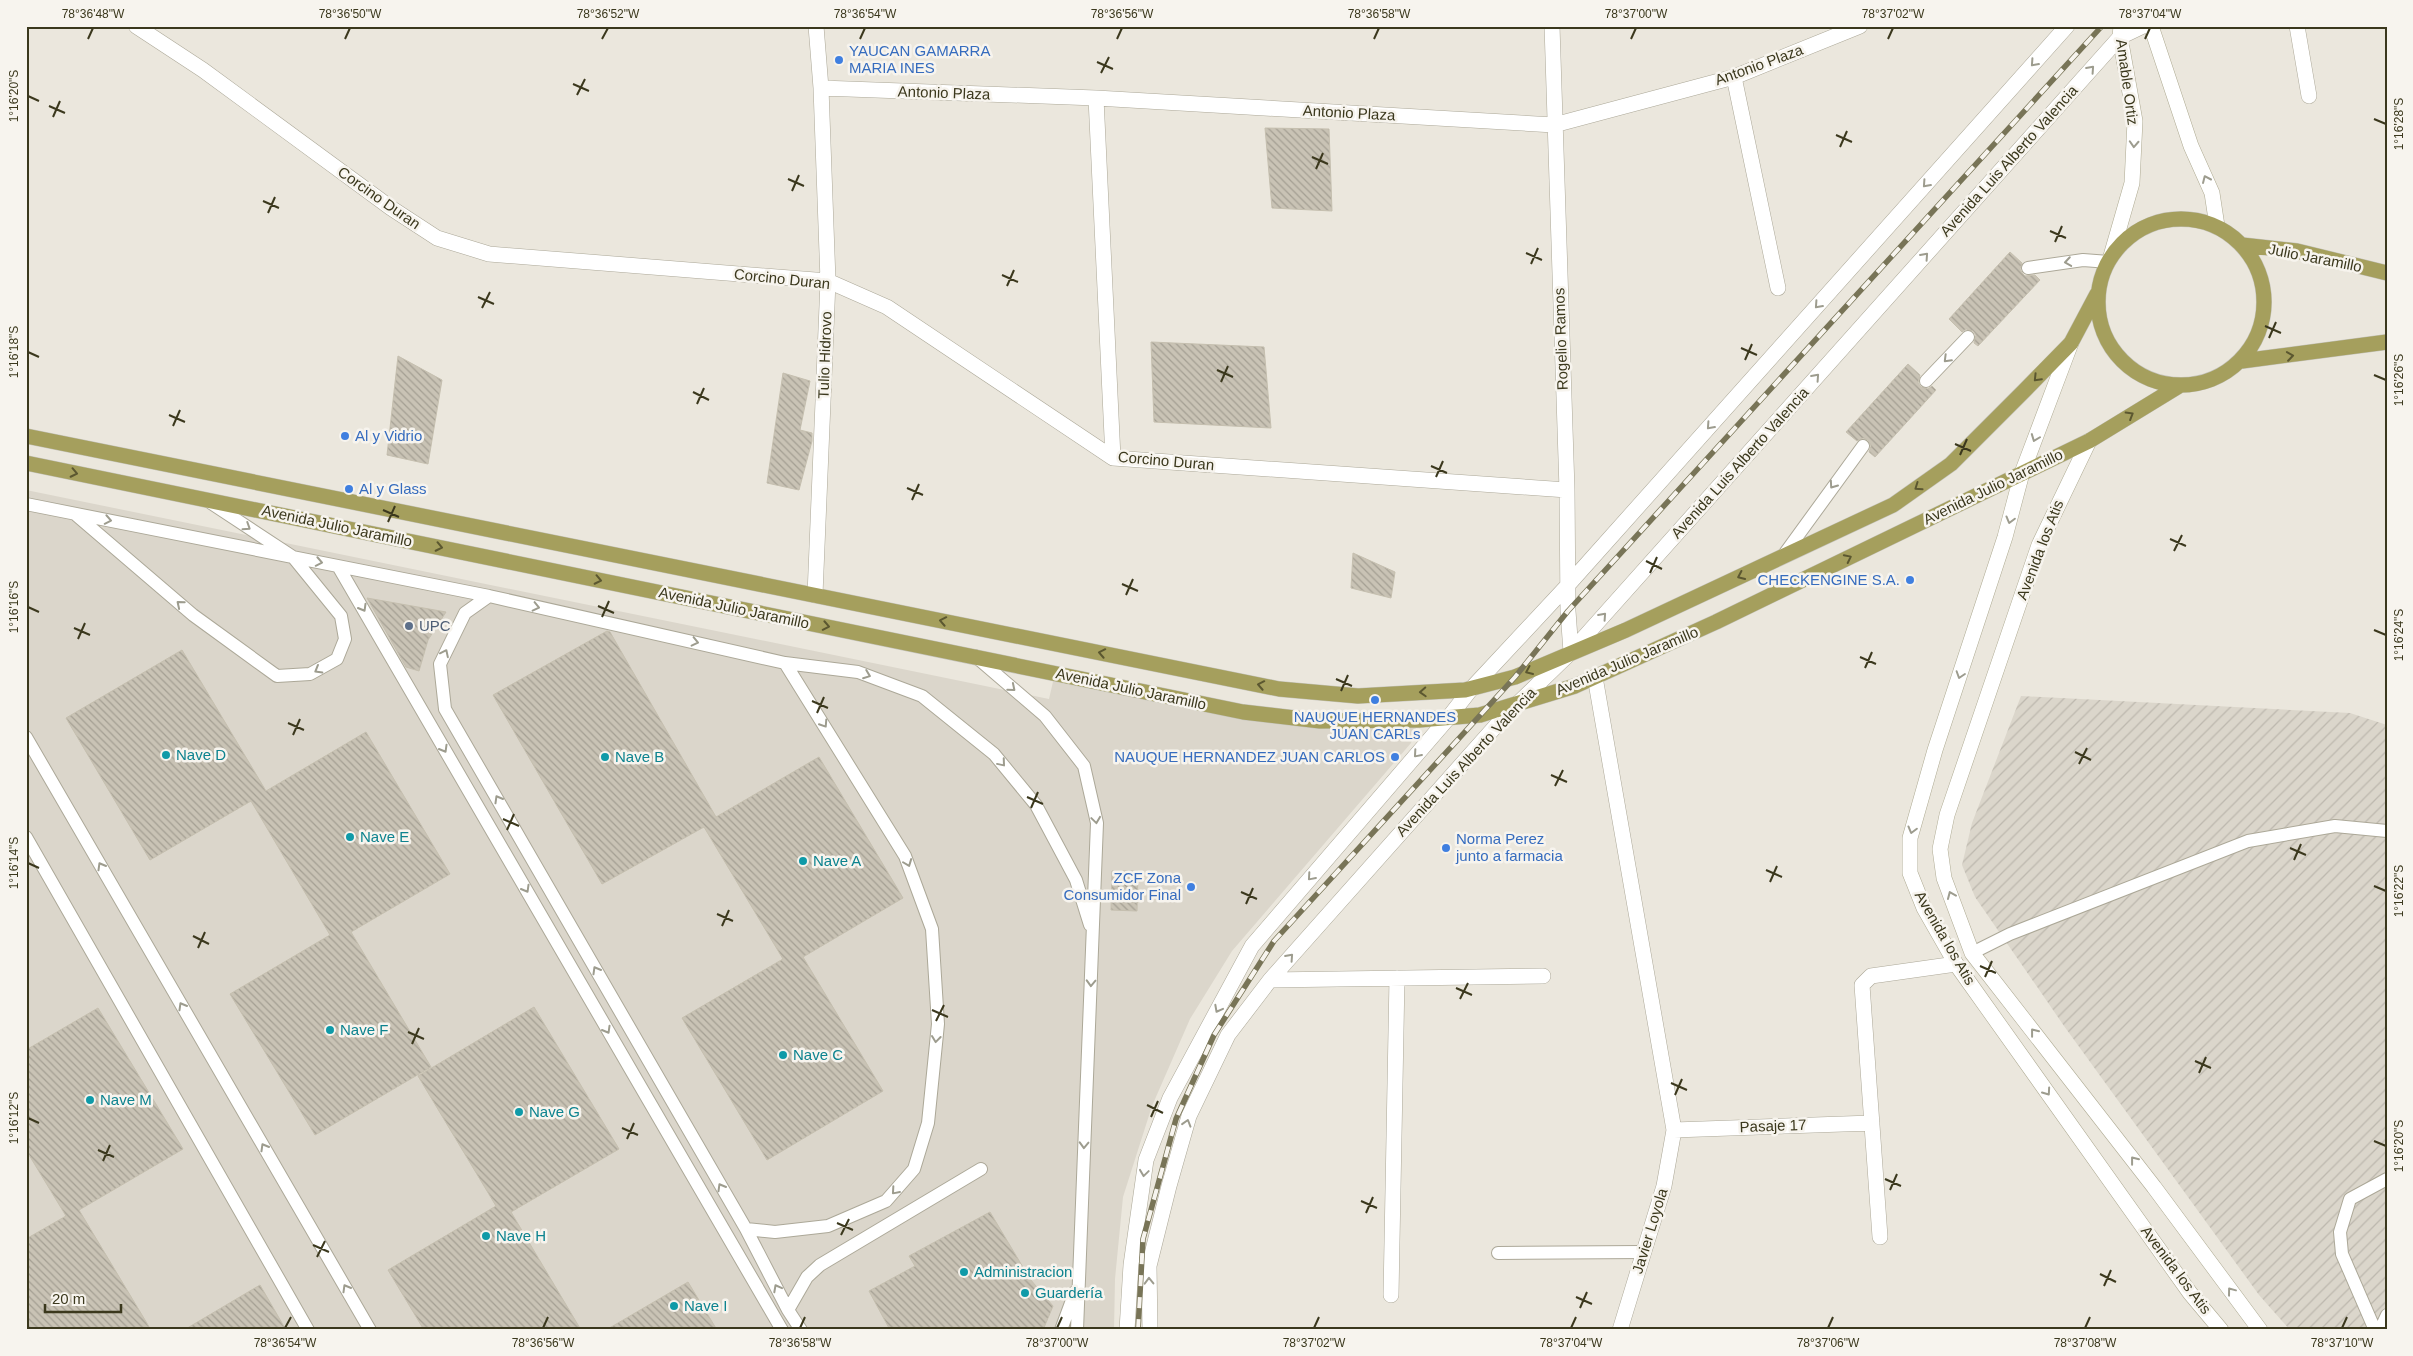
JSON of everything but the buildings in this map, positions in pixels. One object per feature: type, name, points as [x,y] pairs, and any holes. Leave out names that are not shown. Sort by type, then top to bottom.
[{"type":"main road","name":"Julio Jaramillo","points":[[2188,219],[2217,226],[2242,245],[2260,272],[2266,303],[2259,334],[2242,361],[2213,380],[2179,386],[2152,381],[2128,367],[2110,347],[2099,322],[2097,294],[2110,259],[2132,234],[2158,221],[2188,219]]},
{"type":"main road","name":"Julio Jaramillo","points":[[2242,245],[2297,251],[2387,274]]},
{"type":"main road","name":"Avenida Julio Jaramillo","points":[[26,436],[1279,689],[1358,696],[1471,689],[1514,677],[1626,630],[1893,505],[1951,464],[2071,343],[2097,294]]},
{"type":"main road","name":"Julio Jaramillo","points":[[2242,361],[2387,342]]},
{"type":"main road","name":"Avenida Julio Jaramillo","points":[[26,463],[1243,712],[1320,722],[1419,720],[1480,714],[1516,705],[1575,686],[1716,622],[2089,441],[2179,386]]},
{"type":"street","name":"Corcino Duran","points":[[136,26],[204,70],[391,208],[437,238],[488,254],[828,281],[887,306],[1113,458],[1567,490]]},
{"type":"street","name":"Tulio Hidrovo","points":[[815,595],[828,281],[821,88],[816,26]]},
{"type":"street","name":"Rogelio Ramos","points":[[1552,26],[1571,652]]},
{"type":"street","name":"Antonio Plaza","points":[[821,88],[1096,98],[1554,125],[1734,77],[1860,26]]},
{"type":"street","points":[[1127,1330],[1131,1265],[1146,1160],[1170,1098],[1252,946],[1449,718],[1471,689],[1568,585],[2067,26]]},
{"type":"street","name":"Avenida Luis Alberto Valencia","points":[[1150,1330],[1149,1266],[1169,1186],[1189,1116],[1228,1035],[1270,980],[1516,705],[1571,652],[2120,31],[2143,26]]},
{"type":"street","points":[[2151,26],[2192,146],[2212,193],[2217,226]]},
{"type":"street","points":[[2297,26],[2309,96]]},
{"type":"street","name":"Amable Ortiz","points":[[2110,259],[2132,183],[2135,121],[2120,31]]},
{"type":"street","points":[[1734,77],[1778,288]]},
{"type":"street","points":[[1096,98],[1113,458]]},
{"type":"street","name":"Avenida los Atis","points":[[2071,343],[2022,473],[2005,537],[1935,750],[1910,838],[1910,873],[1924,908],[1956,964],[2190,1293],[2221,1330]]},
{"type":"street","name":"Avenida los Atis","points":[[2089,441],[2040,545],[1947,816],[1940,849],[1944,878],[1972,953],[2154,1187],[2260,1330]]},
{"type":"street","points":[[1595,677],[1674,1130]]},
{"type":"street","points":[[1880,1237],[1862,985],[1871,976],[1956,964]]},
{"type":"street","points":[[1270,980],[1543,976]]},
{"type":"street","points":[[1391,1295],[1397,978]]},
{"type":"street","name":"Pasaje 17","points":[[1674,1130],[1872,1122]]},
{"type":"street","name":"Javier Loyola","points":[[1620,1330],[1664,1186],[1674,1130]]},
{"type":"lane","points":[[2028,268],[2082,260],[2110,259]]},
{"type":"lane","points":[[1926,380],[1968,338]]},
{"type":"lane","points":[[1783,556],[1863,446]]},
{"type":"lane","points":[[74,513],[193,615],[277,676],[310,674],[337,659],[345,639],[341,616],[293,557],[206,500]]},
{"type":"lane","points":[[29,506],[74,513],[489,596],[785,663],[858,672],[922,696],[994,754],[1036,805],[1076,880],[1093,933]]},
{"type":"lane","points":[[338,566],[782,1330]]},
{"type":"lane","points":[[489,596],[465,612],[440,664],[446,709],[746,1229],[788,1310],[801,1330]]},
{"type":"lane","points":[[975,656],[1045,716],[1084,766],[1097,823],[1077,1330]]},
{"type":"lane","points":[[746,1229],[775,1232],[828,1226],[886,1201],[914,1169],[928,1123],[938,1024],[932,929],[905,856],[785,663]]},
{"type":"lane","points":[[26,737],[370,1330]]},
{"type":"lane","points":[[1972,953],[2010,934],[2248,841],[2335,826],[2387,831]]},
{"type":"lane","points":[[26,837],[308,1330]]},
{"type":"lane","points":[[788,1310],[807,1277],[820,1265],[981,1169]]},
{"type":"lane","points":[[2375,1330],[2342,1254],[2340,1232],[2350,1199],[2387,1179]]},
{"type":"lane","points":[[1498,1253],[1643,1252]]},
{"type":"lane","points":[[1061,1330],[1079,1280]]},
{"type":"lane","points":[[2380,1330],[2387,1315]]},
{"type":"shaded area","points":[[26,490],[1049,699],[1055,673],[1243,712],[1419,720],[1411,743],[1232,951],[1190,1019],[1152,1106],[1123,1197],[1115,1279],[1114,1330],[26,1330]]},
{"type":"shaded area","points":[[2021,696],[2350,713],[2387,725],[2387,1330],[2290,1330],[2259,1295],[2064,1026],[1975,897],[1962,865],[1972,823]]},
{"type":"railway","points":[[1138,1330],[1143,1239],[1176,1119],[1214,1035],[1274,941],[1515,677],[1568,611],[2102,26]]},
{"type":"place","name":"YAUCAN GAMARRA MARIA INES","points":[[839,60]]},
{"type":"place","name":"Al y Vidrio","points":[[345,436]]},
{"type":"place","name":"Al y Glass","points":[[349,489]]},
{"type":"place","name":"CHECKENGINE S.A.","points":[[1910,580]]},
{"type":"place","name":"UPC","points":[[409,626]]},
{"type":"place","name":"NAUQUE HERNANDES JUAN CARLs","points":[[1375,700]]},
{"type":"place","name":"Nave D","points":[[166,755]]},
{"type":"place","name":"Nave B","points":[[605,757]]},
{"type":"place","name":"NAUQUE HERNANDEZ JUAN CARLOS","points":[[1395,757]]},
{"type":"place","name":"Nave E","points":[[350,837]]},
{"type":"place","name":"Norma Perez junto a farmacia","points":[[1446,848]]},
{"type":"place","name":"Nave A","points":[[803,861]]},
{"type":"place","name":"ZCF Zona Consumidor Final","points":[[1191,887]]},
{"type":"place","name":"Nave F","points":[[330,1030]]},
{"type":"place","name":"Nave C","points":[[783,1055]]},
{"type":"place","name":"Nave M","points":[[90,1100]]},
{"type":"place","name":"Nave G","points":[[519,1112]]},
{"type":"place","name":"Nave H","points":[[486,1236]]},
{"type":"place","name":"Administracion","points":[[964,1272]]},
{"type":"place","name":"Guardería","points":[[1025,1293]]},
{"type":"place","name":"Nave I","points":[[674,1306]]}]
